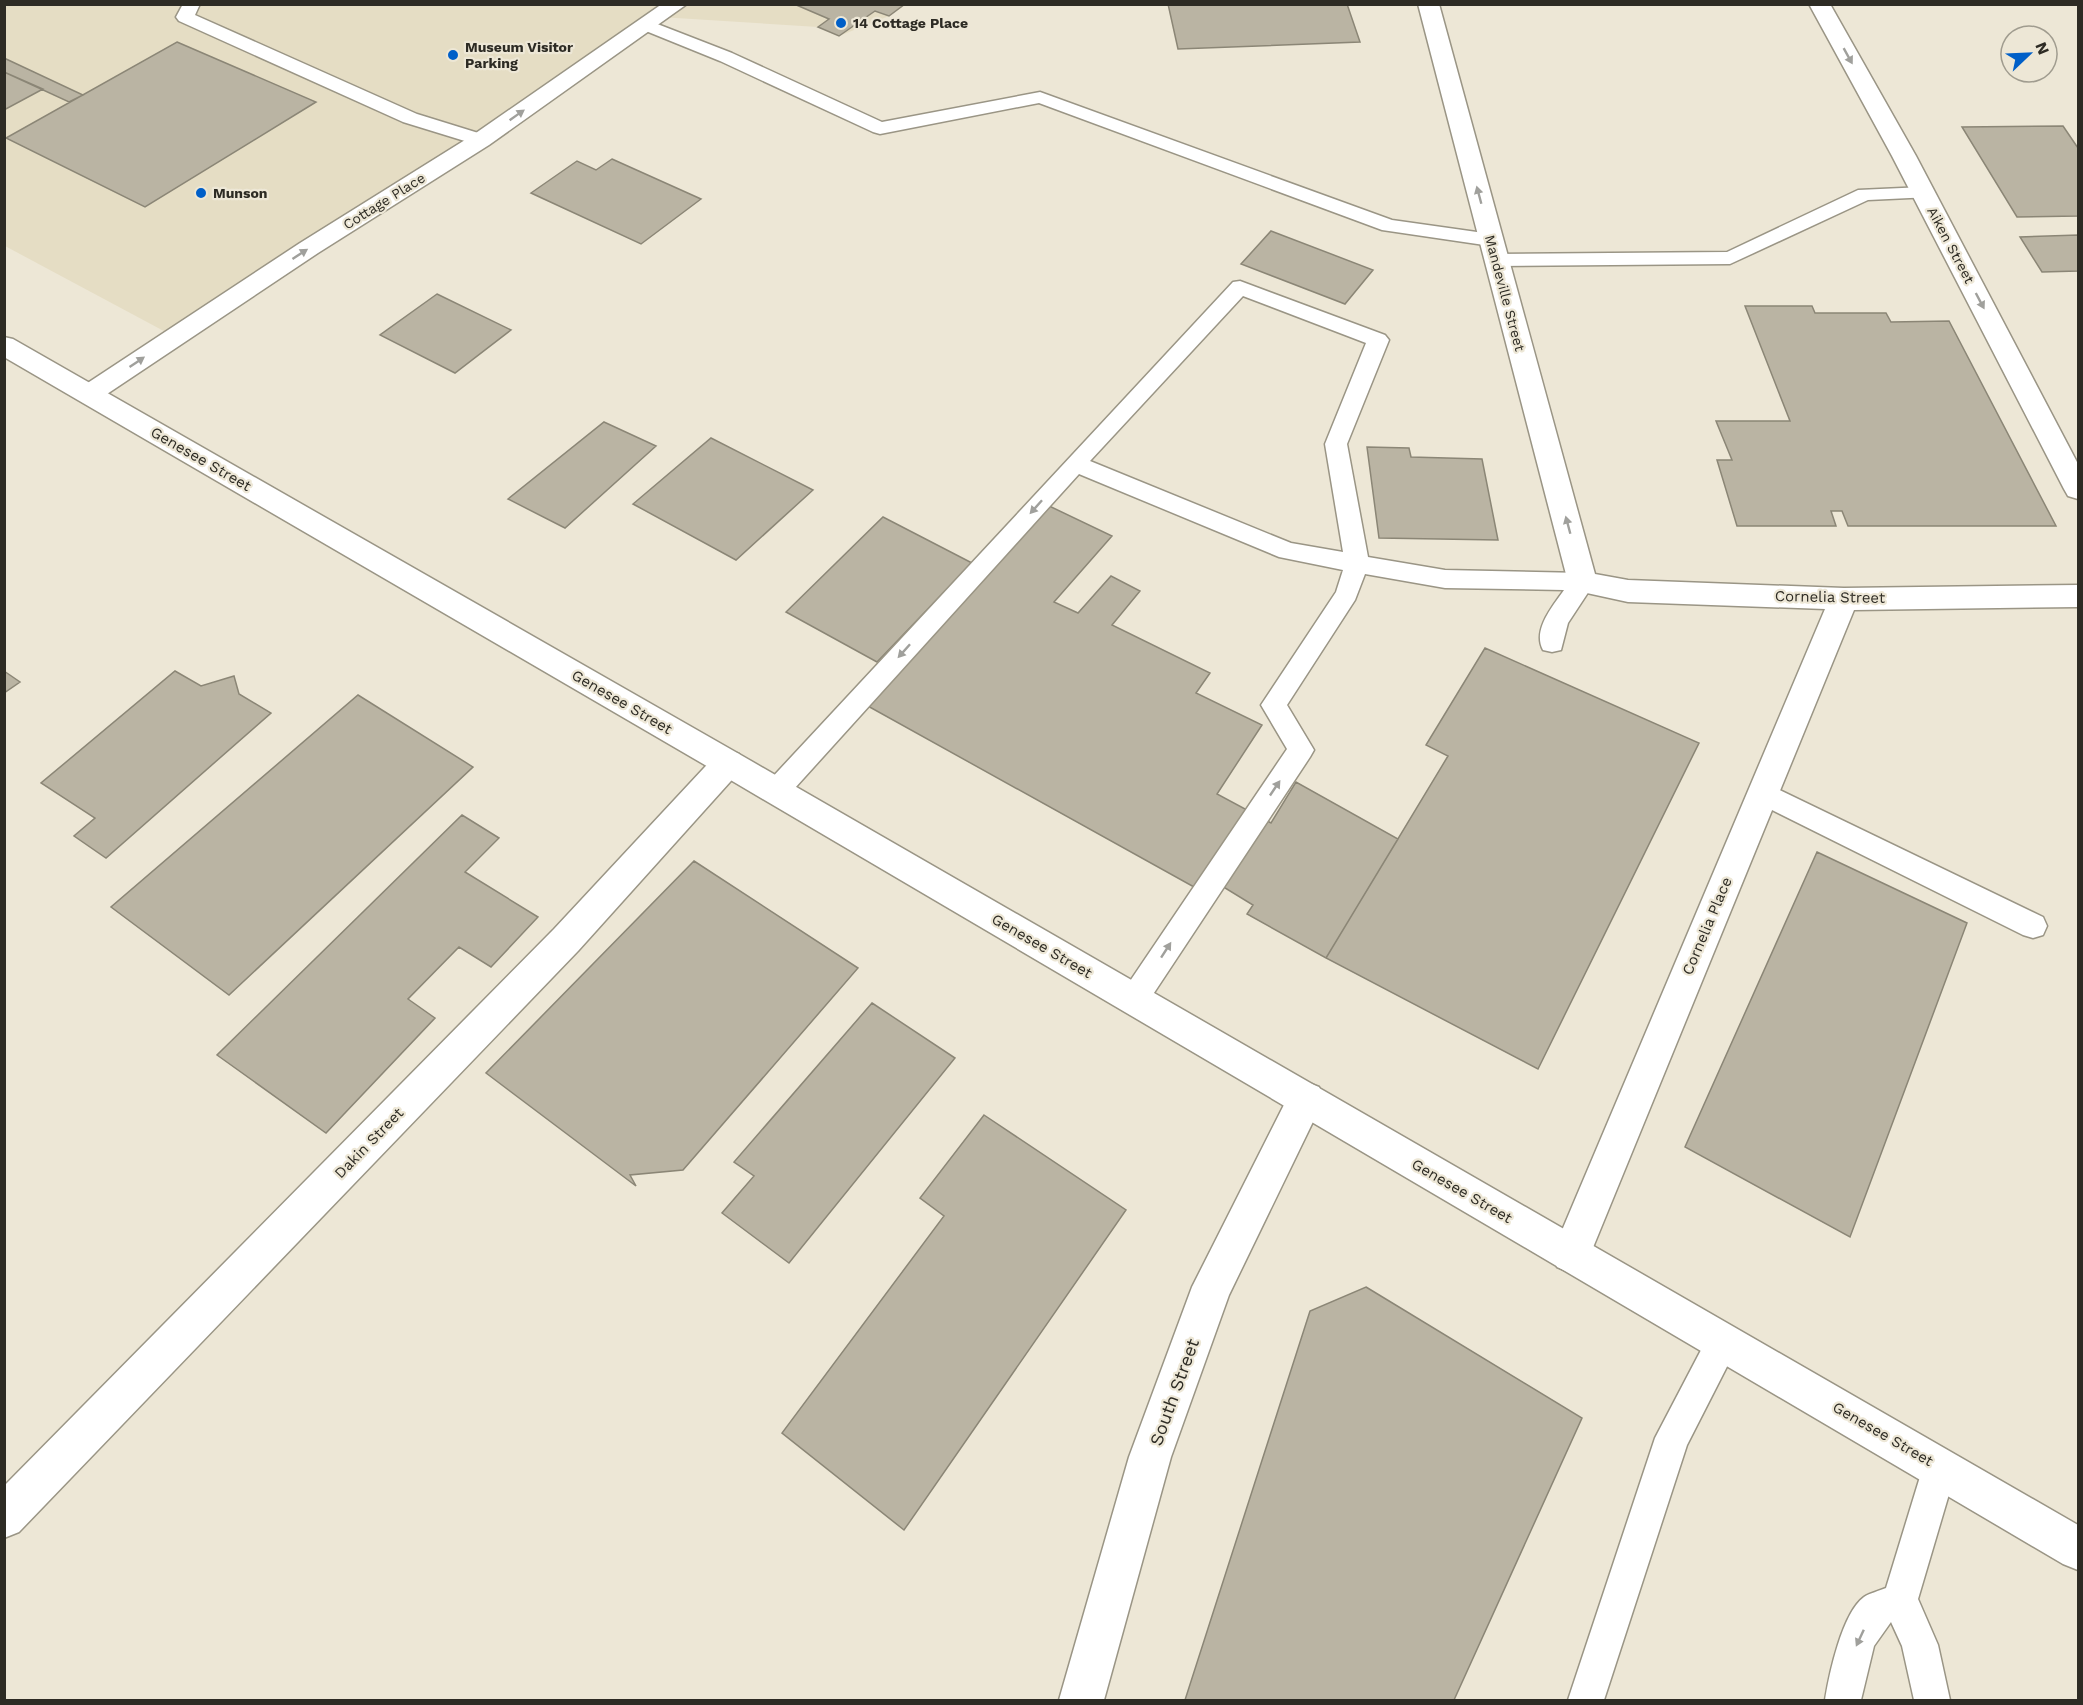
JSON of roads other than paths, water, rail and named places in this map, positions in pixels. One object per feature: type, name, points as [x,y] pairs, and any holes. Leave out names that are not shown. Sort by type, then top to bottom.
[{"type":"street","name":"Cottage Place","points":[[89,394],[309,248],[481,140],[677,4]]},
{"type":"street","name":"Mandeville Street","points":[[1428,4],[1583,582]]},
{"type":"street","name":"Aiken Street","points":[[1819,4],[1924,193],[2079,489]]},
{"type":"street","name":"Genesee Street","points":[[4,345],[728,763],[2079,1549]]},
{"type":"street","name":"Cornelia Street","points":[[1583,582],[1628,591],[1844,599],[2079,596]]},
{"type":"street","name":"Cornelia Place","points":[[1571,1254],[1844,599]]},
{"type":"street","name":"Dakin Street","points":[[4,1517],[566,940],[728,763]]},
{"type":"street","name":"South Street","points":[[1081,1701],[1150,1457],[1212,1287],[1306,1099]]},
{"type":"lane","points":[[192,4],[185,17],[410,118],[481,140]]},
{"type":"lane","points":[[647,26],[726,57],[880,128],[1040,97],[1389,226],[1494,250],[1730,258],[1864,194],[1924,193]]},
{"type":"lane","points":[[776,791],[1240,287],[1378,340],[1336,444],[1357,563],[1347,594],[1274,705],[1301,750],[1134,999]]},
{"type":"lane","points":[[1075,464],[1287,551],[1445,579],[1583,582]]},
{"type":"lane","points":[[1552,643],[1556,621],[1583,582]]},
{"type":"lane","points":[[1763,793],[2033,926]]},
{"type":"lane","points":[[1586,1701],[1672,1438],[1723,1342]]},
{"type":"lane","points":[[1932,1701],[1920,1644],[1900,1600],[1940,1467]]},
{"type":"lane","points":[[1843,1701],[1857,1639],[1876,1610],[1900,1600]]},
{"type":"place","name":"14 Cottage Place","points":[[841,23]]},
{"type":"place","name":"Museum Visitor Parking","points":[[453,55]]},
{"type":"place","name":"Munson","points":[[201,193]]}]
